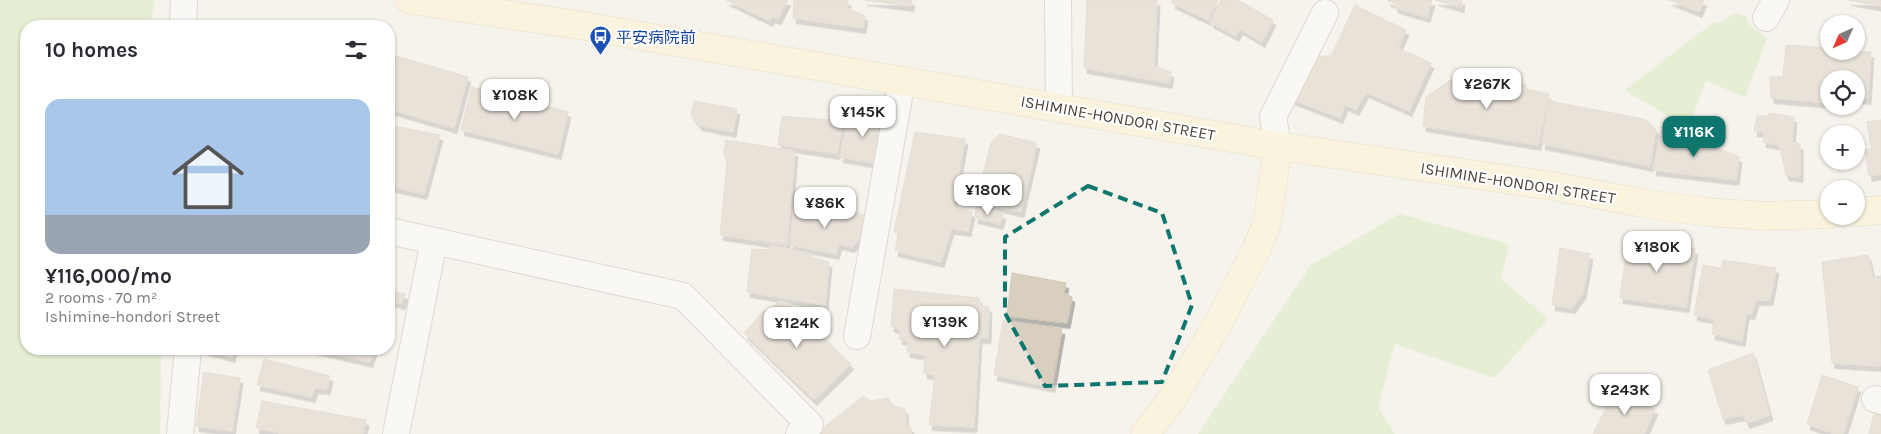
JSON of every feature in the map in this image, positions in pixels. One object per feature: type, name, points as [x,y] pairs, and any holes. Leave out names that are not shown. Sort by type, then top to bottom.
[{"type":"main road","name":"ISHIMINE-HONDORI STREET","points":[[410,0],[578,25],[1278,146],[1542,184],[1648,204],[1708,212],[1763,216],[1820,214]]},
{"type":"main road","points":[[1145,434],[1170,402],[1218,324],[1257,248],[1267,223],[1278,146]]},
{"type":"street","points":[[183,20],[184,0]]},
{"type":"street","points":[[1058,0],[1059,107]]},
{"type":"street","points":[[1278,146],[1273,117],[1325,13]]},
{"type":"street","points":[[857,336],[902,80]]},
{"type":"street","points":[[395,232],[683,296],[810,425],[799,434]]},
{"type":"street","points":[[396,434],[434,241]]},
{"type":"street","points":[[180,434],[187,355]]},
{"type":"highlighted area","points":[[1088,186],[1162,213],[1192,305],[1162,382],[1045,386],[1005,313],[1005,237]]},
{"type":"green space","points":[[0,0],[155,0],[151,20],[20,20],[20,355],[161,355],[160,434],[0,434]]},
{"type":"green space","points":[[1734,13],[1746,16],[1749,25],[1767,38],[1745,97],[1706,81],[1688,128],[1625,90],[1713,23],[1723,22]]},
{"type":"green space","points":[[1400,214],[1509,244],[1501,279],[1548,319],[1494,378],[1395,344],[1378,407],[1395,434],[1198,434],[1311,265]]},
{"type":"building","points":[[726,0],[788,0],[778,19],[772,17],[770,21]]},
{"type":"building","points":[[794,0],[848,0],[847,8],[865,16],[863,28],[793,18]]},
{"type":"building","points":[[864,0],[912,0],[911,6]]},
{"type":"building","points":[[1087,0],[1157,0],[1154,66],[1171,72],[1169,83],[1084,68]]},
{"type":"building","points":[[1173,0],[1218,0],[1208,20],[1172,3]]},
{"type":"building","points":[[1221,0],[1238,0],[1273,20],[1262,42],[1240,29],[1236,36],[1210,22]]},
{"type":"building","points":[[1388,0],[1432,0],[1427,17],[1396,8],[1394,3]]},
{"type":"building","points":[[1435,0],[1462,0],[1461,7]]},
{"type":"building","points":[[1669,0],[1704,0],[1699,12]]},
{"type":"building","points":[[1848,0],[1881,0],[1881,6]]},
{"type":"building","points":[[1355,5],[1406,30],[1398,48],[1431,63],[1409,111],[1366,92],[1356,110],[1345,105],[1340,118],[1286,97],[1307,56],[1331,56]]},
{"type":"building","points":[[1786,45],[1820,47],[1820,60],[1865,60],[1865,52],[1871,52],[1868,99],[1865,99],[1865,70],[1820,70],[1820,102],[1771,98],[1770,77],[1783,77]]},
{"type":"building","points":[[396,56],[468,77],[454,128],[395,111]]},
{"type":"building","points":[[1457,76],[1526,85],[1526,89],[1549,94],[1538,145],[1423,126],[1426,97]]},
{"type":"building","points":[[472,87],[568,112],[558,154],[461,130]]},
{"type":"building","points":[[694,101],[737,109],[733,132],[699,125],[691,115]]},
{"type":"building","points":[[1549,101],[1644,119],[1656,129],[1650,166],[1542,144]]},
{"type":"building","points":[[833,109],[845,113],[837,154],[778,145],[782,116],[829,120]]},
{"type":"building","points":[[848,113],[887,120],[875,163],[840,157]]},
{"type":"building","points":[[1769,113],[1794,117],[1792,142],[1800,144],[1800,177],[1786,175],[1779,145],[1763,142],[1764,132],[1754,131],[1757,116],[1767,116]]},
{"type":"building","points":[[1881,120],[1881,174],[1869,176],[1865,150],[1871,148],[1867,122]]},
{"type":"building","points":[[395,126],[440,135],[424,194],[395,187]]},
{"type":"building","points":[[1661,131],[1685,135],[1739,157],[1736,180],[1653,170]]},
{"type":"building","points":[[915,132],[965,139],[953,206],[972,212],[968,231],[951,229],[941,262],[895,251],[899,232],[894,232]]},
{"type":"building","points":[[1000,134],[1037,143],[1021,212],[976,202],[991,142]]},
{"type":"building","points":[[726,140],[795,151],[787,245],[720,235],[727,162],[724,154]]},
{"type":"building","points":[[794,204],[865,215],[860,240],[851,247],[839,244],[836,254],[790,245]]},
{"type":"building","points":[[976,207],[1003,214],[1000,224],[975,218]]},
{"type":"building","points":[[1628,240],[1695,249],[1686,307],[1620,298]]},
{"type":"building","points":[[770,245],[812,254],[812,257],[829,262],[825,305],[747,292],[752,249],[769,250]]},
{"type":"building","points":[[1560,248],[1590,254],[1583,293],[1572,308],[1552,305]]},
{"type":"building","points":[[1868,255],[1873,277],[1881,276],[1880,366],[1832,363],[1822,262]]},
{"type":"building","points":[[1723,260],[1776,268],[1770,300],[1756,300],[1752,314],[1746,314],[1742,341],[1712,334],[1714,319],[1694,315],[1703,265],[1721,268]]},
{"type":"building","points":[[1012,273],[1066,283],[1064,293],[1072,297],[1067,323],[1007,316]]},
{"type":"building","points":[[894,289],[979,298],[980,306],[989,307],[988,338],[979,338],[974,427],[929,425],[935,375],[924,373],[925,355],[907,352],[908,341],[899,339],[900,330],[891,326]]},
{"type":"building","points":[[395,292],[405,294],[402,304],[395,302]]},
{"type":"building","points":[[779,301],[788,303],[851,364],[814,400],[744,333],[764,311],[767,312]]},
{"type":"building","points":[[1003,320],[1062,329],[1052,387],[994,375]]},
{"type":"building","points":[[1753,353],[1770,415],[1747,423],[1743,415],[1723,419],[1708,370]]},
{"type":"building","points":[[340,355],[372,355],[370,362]]},
{"type":"building","points":[[264,359],[330,376],[327,389],[315,388],[312,397],[257,385]]},
{"type":"building","points":[[204,372],[240,378],[232,431],[196,426]]},
{"type":"building","points":[[1822,375],[1858,387],[1843,434],[1835,434],[1807,424]]},
{"type":"building","points":[[1615,390],[1655,409],[1644,434],[1593,434]]},
{"type":"building","points":[[864,396],[870,401],[889,398],[891,405],[905,409],[906,424],[911,428],[911,434],[815,434]]},
{"type":"building","points":[[262,401],[366,420],[363,434],[286,434],[256,428]]},
{"type":"building","points":[[1875,410],[1881,412],[1881,434],[1869,434]]},
{"type":"place","name":"平安病院前","points":[[600,56]]}]
